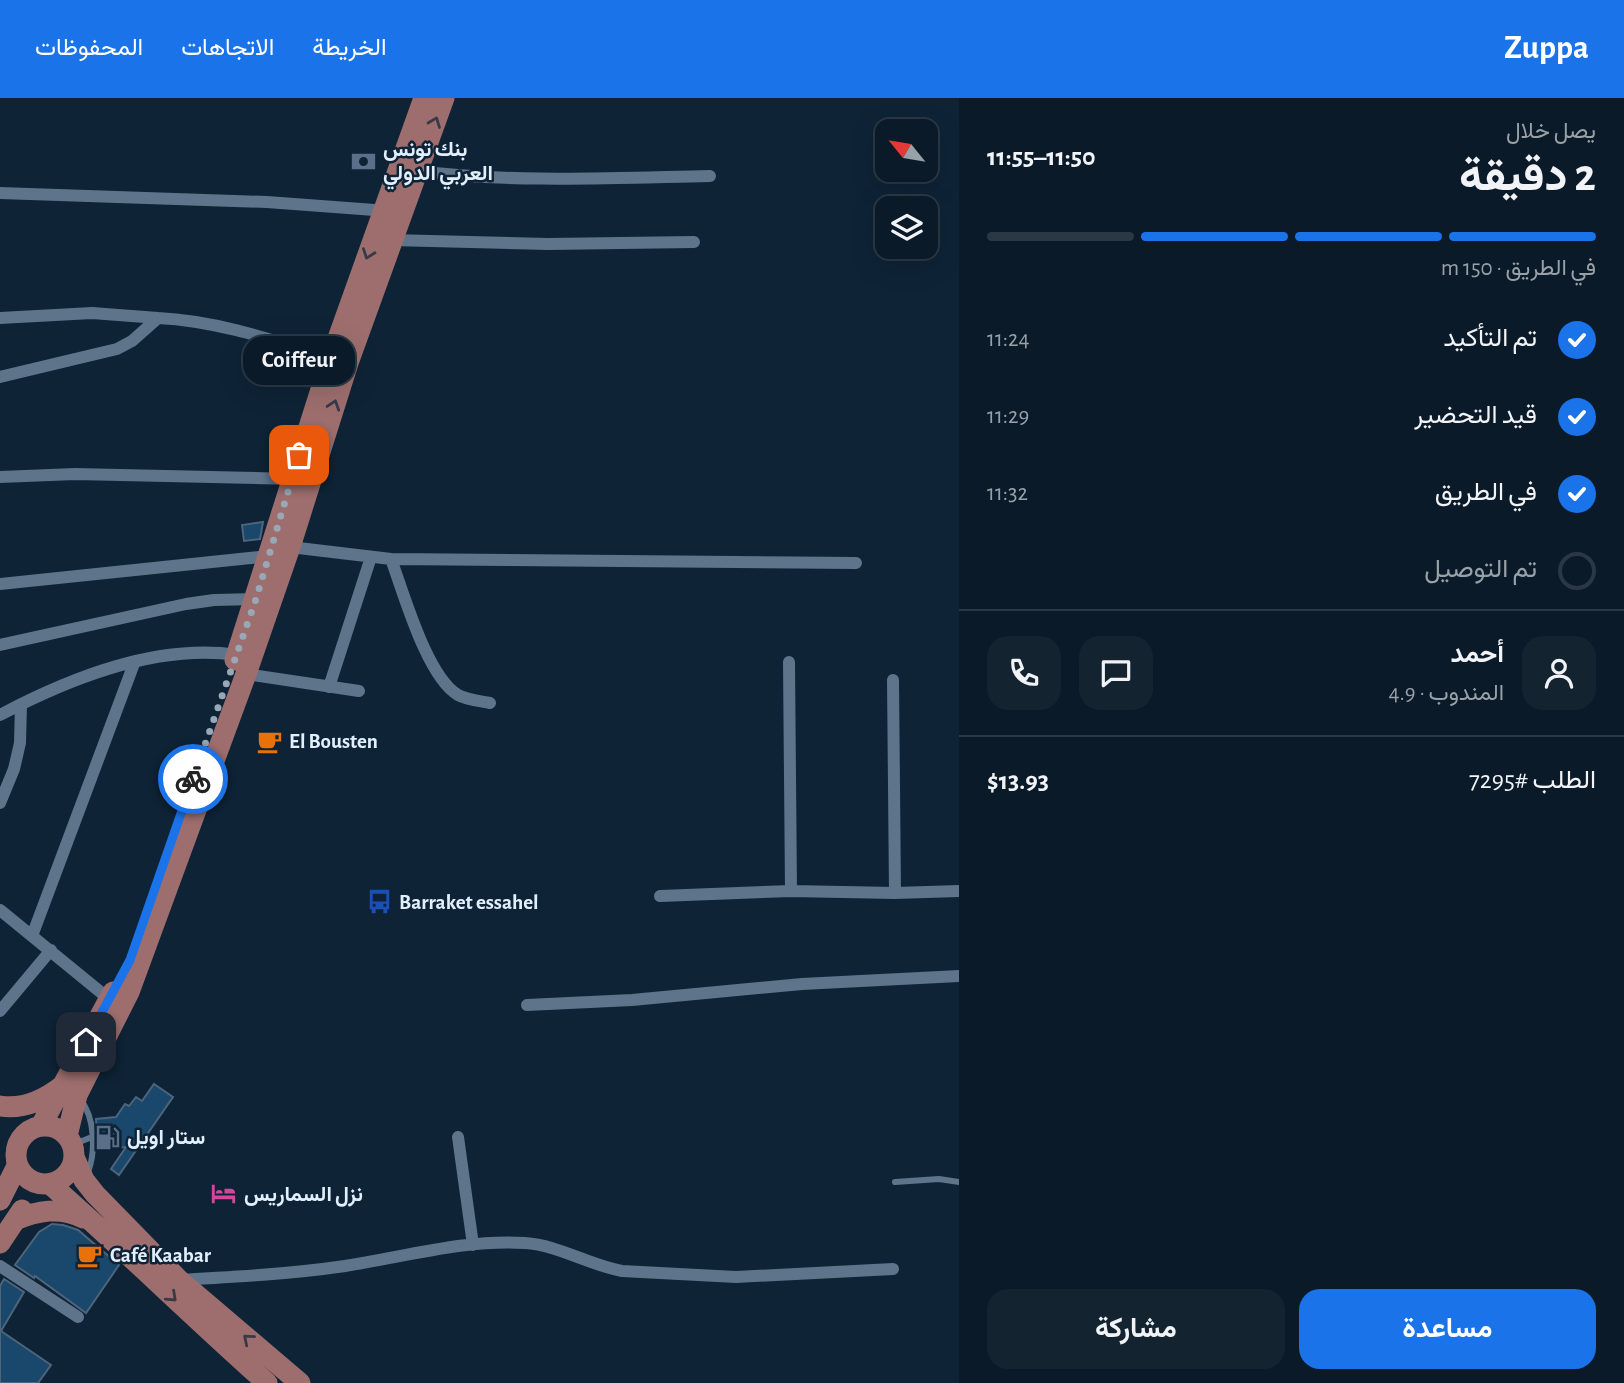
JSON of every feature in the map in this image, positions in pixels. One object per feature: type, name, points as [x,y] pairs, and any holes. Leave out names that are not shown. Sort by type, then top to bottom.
[{"type":"main road","points":[[0,1200],[16,1161],[20,1139],[37,1127],[70,1090],[129,992],[241,664],[269,556],[300,480],[392,212],[425,98]]},
{"type":"main road","points":[[339,360],[391,240],[392,212],[416,172],[444,98]]},
{"type":"main road","points":[[300,480],[290,547],[241,664],[130,960],[109,999],[70,1090],[76,1144],[85,1180],[106,1207],[179,1280],[300,1383]]},
{"type":"main road","points":[[0,1108],[29,1105],[70,1090]]},
{"type":"main road","points":[[0,1108],[37,1127],[50,1126],[76,1144]]},
{"type":"main road","points":[[0,1139],[22,1174],[44,1184],[98,1227],[267,1383]]},
{"type":"main road","points":[[0,1243],[44,1184],[67,1175],[76,1144]]},
{"type":"main road","points":[[15,1220],[35,1212],[57,1210],[78,1216],[98,1227]]},
{"type":"street","points":[[416,172],[475,178],[710,176]]},
{"type":"street","points":[[0,193],[267,202],[392,212]]},
{"type":"street","points":[[391,240],[548,244],[694,242]]},
{"type":"street","points":[[0,318],[92,313],[189,320],[221,326],[339,360]]},
{"type":"street","points":[[0,377],[117,349],[132,341],[158,318]]},
{"type":"street","points":[[0,477],[75,474],[300,480]]},
{"type":"street","points":[[290,547],[391,559],[856,563]]},
{"type":"street","points":[[0,584],[269,556]]},
{"type":"street","points":[[329,687],[371,557]]},
{"type":"street","points":[[391,559],[426,652],[441,679],[460,697],[490,703]]},
{"type":"street","points":[[0,645],[186,604],[256,599]]},
{"type":"street","points":[[0,715],[21,704],[135,661],[180,652],[208,651],[241,664],[329,687],[359,691]]},
{"type":"street","points":[[32,936],[135,661]]},
{"type":"street","points":[[789,662],[791,891]]},
{"type":"street","points":[[893,680],[895,893]]},
{"type":"street","points":[[0,803],[14,769],[20,743],[21,704]]},
{"type":"street","points":[[660,896],[791,891],[959,891]]},
{"type":"street","points":[[0,910],[109,999]]},
{"type":"street","points":[[0,1011],[51,950]]},
{"type":"street","points":[[527,1005],[632,1000],[803,984],[959,976]]},
{"type":"street","points":[[458,1137],[473,1245]]},
{"type":"street","points":[[179,1280],[343,1266],[473,1245],[528,1243],[603,1268],[622,1271],[736,1278],[893,1269]]},
{"type":"street","points":[[0,1266],[78,1317]]},
{"type":"lane","points":[[895,1182],[918,1179],[959,1182]]},
{"type":"building","points":[[263,522],[260,539],[244,541],[242,525]]},
{"type":"building","points":[[154,1084],[173,1097],[119,1175],[111,1169],[126,1147],[98,1150],[96,1119],[116,1117],[125,1104],[129,1106],[136,1097],[142,1101]]},
{"type":"building","points":[[52,1224],[78,1230],[119,1265],[86,1313],[15,1265],[39,1232]]},
{"type":"building","points":[[4,1279],[24,1292],[1,1331],[51,1365],[38,1383],[0,1383],[0,1286]]},
{"type":"way so far","points":[[193,779],[256,599],[299,455]]},
{"type":"place","name":"بنك تونس العربي الدولي","points":[[363,161]]},
{"type":"place","name":"Coiffeur","points":[[299,455]]},
{"type":"place","name":"El Bousten","points":[[269,741]]},
{"type":"place","name":"Barraket essahel","points":[[379,902]]},
{"type":"place","name":"ستار اويل","points":[[107,1137]]},
{"type":"place","name":"نزل السماريس","points":[[224,1194]]},
{"type":"place","name":"Café Kaabar","points":[[90,1255]]},
{"type":"route","points":[[86,1042],[130,960],[193,779]]}]
